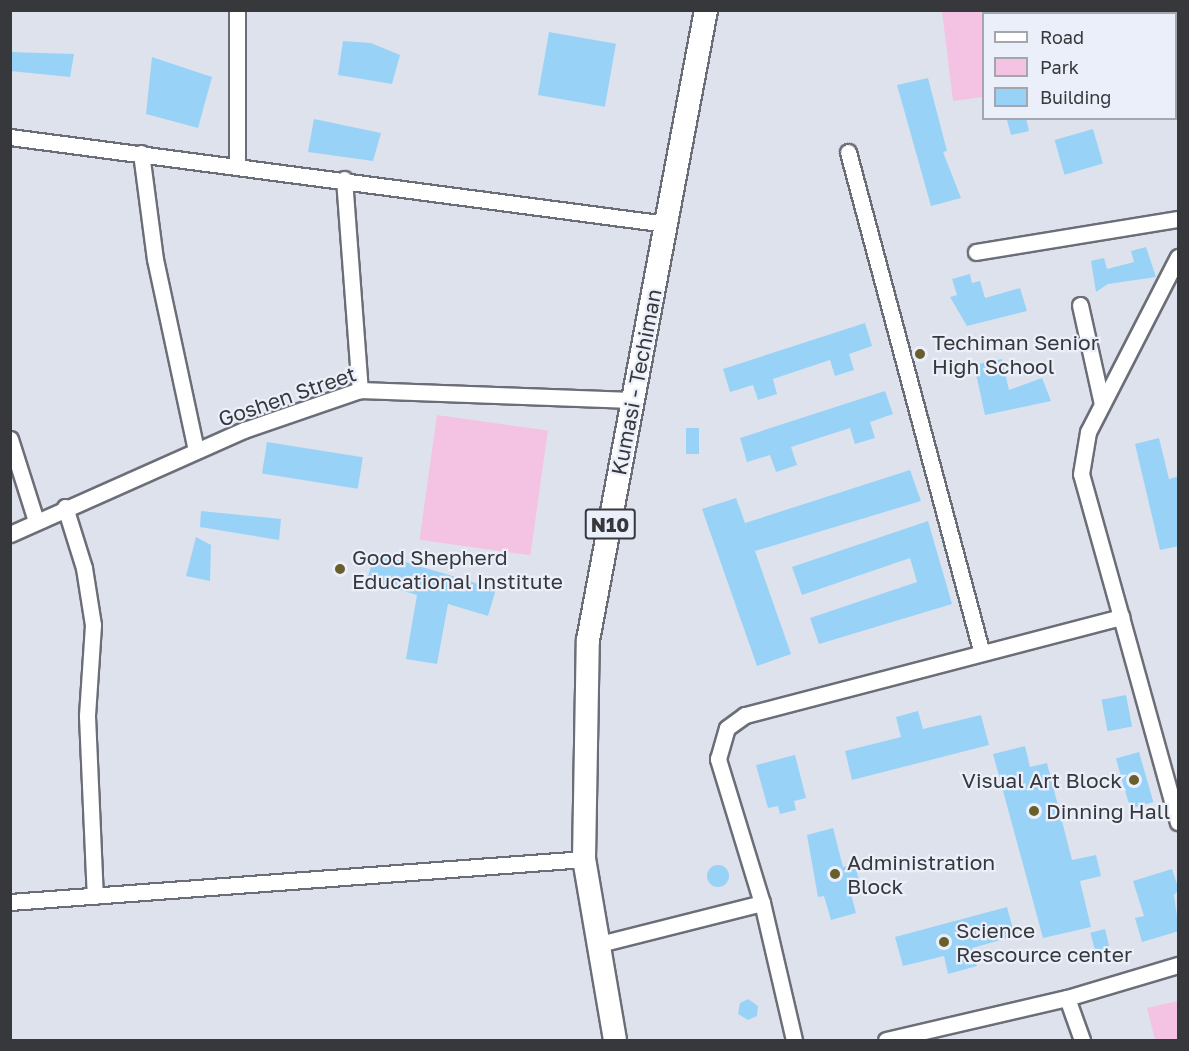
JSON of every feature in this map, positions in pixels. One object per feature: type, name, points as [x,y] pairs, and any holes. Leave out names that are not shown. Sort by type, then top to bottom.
[{"type":"highway","name":"Kumasi - Techiman","points":[[615,1041],[596,945],[584,859],[588,640],[706,10]]},
{"type":"street","points":[[237,10],[237,165]]},
{"type":"street","points":[[10,136],[666,224]]},
{"type":"street","points":[[141,153],[155,259],[196,450]]},
{"type":"street","points":[[848,153],[981,650]]},
{"type":"street","points":[[344,179],[360,390]]},
{"type":"street","points":[[976,252],[1179,219]]},
{"type":"street","points":[[1179,257],[1088,432],[1081,474],[1179,822]]},
{"type":"street","points":[[1080,305],[1102,404]]},
{"type":"street","name":"Goshen Street","points":[[10,534],[65,507],[196,450],[360,390],[632,400]]},
{"type":"street","points":[[10,439],[36,521]]},
{"type":"street","points":[[65,507],[84,568],[93,625],[87,716],[95,896]]},
{"type":"street","points":[[794,1041],[762,903],[718,759],[727,728],[745,716],[981,650],[1121,617]]},
{"type":"street","points":[[10,902],[584,859]]},
{"type":"street","points":[[596,945],[762,903]]},
{"type":"street","points":[[886,1041],[1067,998],[1179,965]]},
{"type":"street","points":[[1067,998],[1082,1041]]},
{"type":"green space","points":[[942,11],[1178,11],[1178,73],[1177,12],[982,12],[982,97],[953,101]]},
{"type":"green space","points":[[437,415],[548,431],[530,555],[419,540]]},
{"type":"green space","points":[[1178,1001],[1178,1040],[1155,1040],[1147,1008]]},
{"type":"building","points":[[549,32],[616,44],[605,107],[538,95]]},
{"type":"building","points":[[343,41],[371,43],[400,55],[392,84],[338,75]]},
{"type":"building","points":[[10,52],[74,54],[70,77],[10,71]]},
{"type":"building","points":[[152,57],[212,77],[198,128],[146,114]]},
{"type":"building","points":[[928,78],[947,151],[943,152],[961,198],[931,206],[897,85]]},
{"type":"building","points":[[314,119],[381,133],[373,161],[308,152]]},
{"type":"building","points":[[1007,120],[1026,120],[1029,131],[1011,135]]},
{"type":"building","points":[[1093,129],[1103,164],[1064,175],[1055,140]]},
{"type":"building","points":[[1146,247],[1156,277],[1108,284],[1096,292],[1091,261],[1104,258],[1107,269],[1134,262],[1131,251]]},
{"type":"building","points":[[970,274],[972,283],[980,281],[985,298],[1020,288],[1027,311],[967,326],[950,297],[957,295],[952,279]]},
{"type":"building","points":[[865,323],[872,346],[849,354],[854,370],[835,376],[830,360],[773,379],[777,394],[758,400],[753,385],[730,392],[723,369]]},
{"type":"building","points":[[1002,359],[1009,390],[1042,378],[1051,401],[985,415],[974,365]]},
{"type":"building","points":[[885,391],[893,414],[870,422],[875,438],[855,444],[850,428],[791,447],[797,465],[776,472],[770,455],[747,462],[740,438]]},
{"type":"building","points":[[686,428],[699,428],[699,454],[686,454]]},
{"type":"building","points":[[1159,438],[1169,479],[1179,476],[1179,546],[1160,550],[1135,444]]},
{"type":"building","points":[[267,442],[363,457],[358,489],[262,474]]},
{"type":"building","points":[[910,470],[921,501],[755,551],[791,654],[757,666],[702,509],[736,498],[745,523]]},
{"type":"building","points":[[201,511],[281,519],[279,540],[200,527]]},
{"type":"building","points":[[928,521],[952,604],[819,644],[810,618],[917,582],[910,558],[802,595],[792,567]]},
{"type":"building","points":[[196,537],[211,545],[210,581],[186,576]]},
{"type":"building","points":[[375,553],[496,589],[488,616],[448,604],[437,664],[406,659],[417,595],[367,580]]},
{"type":"building","points":[[1126,695],[1132,726],[1108,731],[1101,700]]},
{"type":"building","points":[[918,711],[923,729],[981,715],[989,745],[852,780],[845,751],[901,737],[896,717]]},
{"type":"building","name":"Dinning Hall","points":[[1025,746],[1030,767],[1047,763],[1072,860],[1096,855],[1101,876],[1080,881],[1091,927],[1043,938],[993,754]]},
{"type":"building","name":"Visual Art Block","points":[[1139,752],[1153,802],[1130,809],[1116,759]]},
{"type":"building","points":[[795,755],[806,798],[794,801],[796,810],[780,814],[778,806],[768,808],[756,765]]},
{"type":"building","name":"Administration Block","points":[[833,828],[843,867],[855,864],[859,880],[848,883],[856,913],[831,920],[824,896],[818,897],[807,835]]},
{"type":"building","points":[[718,865],[726,868],[729,876],[726,884],[718,887],[710,884],[707,876],[710,868]]},
{"type":"building","points":[[1172,869],[1179,890],[1174,895],[1179,931],[1142,942],[1135,918],[1144,916],[1133,881]]},
{"type":"building","name":"Science Rescource center","points":[[1007,907],[1015,936],[972,948],[977,966],[948,974],[944,956],[903,966],[895,937]]},
{"type":"building","points":[[1105,929],[1110,949],[1096,953],[1090,933]]},
{"type":"building","points":[[748,999],[758,1006],[757,1016],[748,1020],[738,1014],[740,1003]]},
{"type":"place","name":"Techiman Senior High School","points":[[920,354]]},
{"type":"place","name":"Good Shepherd Educational Institute","points":[[340,569]]},
{"type":"place","name":"Visual Art Block","points":[[1134,780]]},
{"type":"place","name":"Dinning Hall","points":[[1034,811]]},
{"type":"place","name":"Administration Block","points":[[835,874]]},
{"type":"place","name":"Science Rescource center","points":[[944,942]]}]
